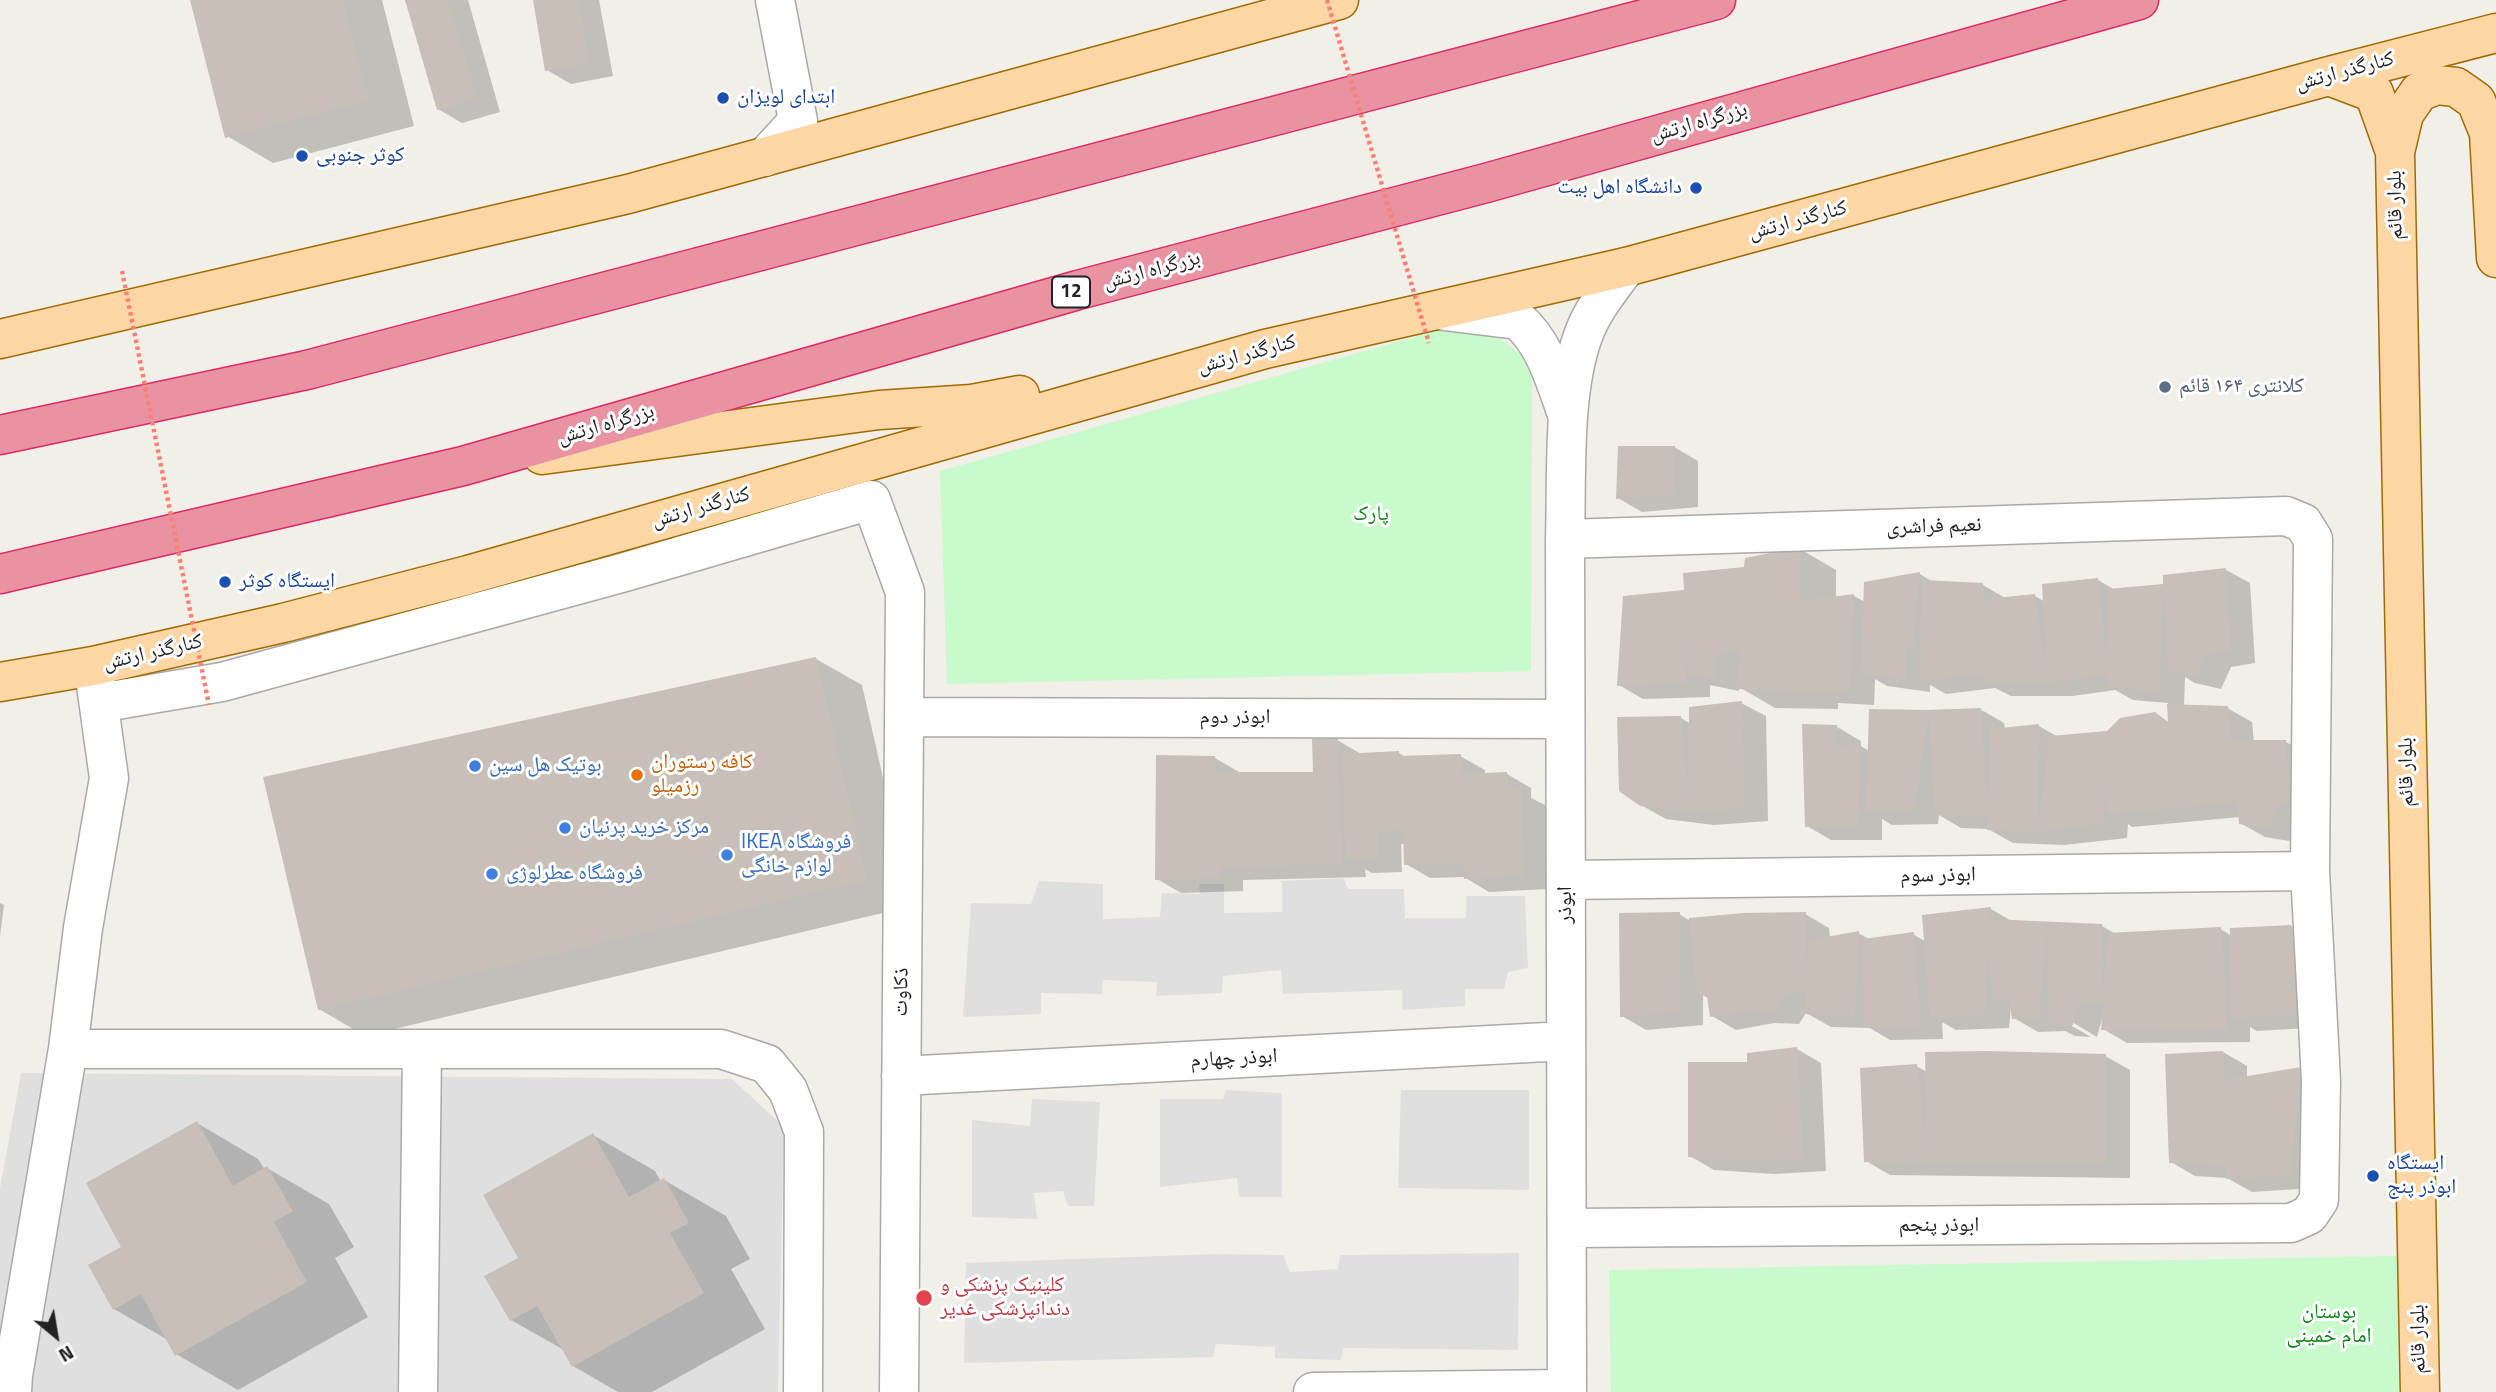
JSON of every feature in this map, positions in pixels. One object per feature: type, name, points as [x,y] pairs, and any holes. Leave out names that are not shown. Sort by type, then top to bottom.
[{"type":"highway","points":[[0,435],[307,370],[1717,0]]},
{"type":"highway","name":"بزرگراه ارتش","points":[[0,574],[463,466],[1079,290],[1486,183],[2139,0]]},
{"type":"main road","points":[[0,339],[628,194],[1339,0]]},
{"type":"main road","name":"کنارگذر ارتش","points":[[0,682],[96,684],[283,624],[468,575],[1265,349],[1434,327],[1626,267],[2496,33]]},
{"type":"main road","points":[[2329,76],[2374,93],[2395,152]]},
{"type":"main road","points":[[2395,152],[2404,114],[2419,92],[2437,85],[2456,87],[2476,101],[2493,124],[2496,258]]},
{"type":"main road","name":"بلوار قائم","points":[[2395,152],[2420,1392]]},
{"type":"main road","points":[[463,466],[880,410],[972,404],[1265,349]]},
{"type":"street","points":[[765,157],[798,121],[775,0]]},
{"type":"street","name":"ابوذر","points":[[1567,1390],[1564,539],[1569,419],[1572,379],[1583,335],[1598,304],[1626,267]]},
{"type":"street","points":[[1434,327],[1518,320],[1527,328],[1552,372],[1569,419]]},
{"type":"street","name":"ذکاوت","points":[[96,684],[222,682],[625,572],[871,500],[905,592],[899,1392]]},
{"type":"street","name":"نعیم فراشری","points":[[1564,539],[2286,516],[2303,523],[2313,539],[2310,871]]},
{"type":"street","points":[[8,1381],[68,1049],[83,928],[109,778],[96,684]]},
{"type":"street","name":"ابوذر دوم","points":[[904,717],[1565,719]]},
{"type":"street","name":"ابوذر سوم","points":[[1566,880],[2310,871]]},
{"type":"street","name":"ابوذر پنجم","points":[[1567,1228],[2291,1223],[2309,1215],[2319,1200],[2321,1080],[2310,871]]},
{"type":"street","name":"ابوذر چهارم","points":[[901,1076],[1566,1041]]},
{"type":"street","points":[[68,1049],[721,1049],[767,1064],[788,1090],[804,1132],[803,1392]]},
{"type":"street","points":[[418,1392],[422,1049]]},
{"type":"street","points":[[1313,1392],[1567,1390]]},
{"type":"path","points":[[1327,0],[1434,327]]},
{"type":"path","points":[[122,271],[209,705]]},
{"type":"shaded area","points":[[1343,878],[1348,889],[1404,889],[1405,918],[1466,918],[1466,896],[1525,896],[1528,968],[1508,972],[1504,989],[1465,989],[1465,1006],[1402,1010],[1402,990],[1283,994],[1281,970],[1223,976],[1222,993],[1156,996],[1157,982],[1103,980],[1102,994],[1041,993],[1041,1014],[963,1017],[971,903],[1031,904],[1039,881],[1103,884],[1103,919],[1160,917],[1162,893],[1200,894],[1199,884],[1224,884],[1224,913],[1282,912],[1282,881]]},
{"type":"shaded area","points":[[21,1073],[732,1079],[784,1127],[778,1392],[0,1392],[0,1188]]},
{"type":"shaded area","points":[[1226,1090],[1282,1093],[1282,1197],[1239,1197],[1237,1178],[1160,1187],[1160,1099],[1223,1099]]},
{"type":"shaded area","points":[[1401,1090],[1529,1090],[1529,1190],[1398,1188]]},
{"type":"shaded area","points":[[1032,1099],[1100,1102],[1094,1206],[1068,1206],[1063,1191],[1034,1193],[1037,1219],[972,1217],[972,1120],[1030,1126]]},
{"type":"shaded area","points":[[1519,1253],[1518,1350],[1343,1348],[1341,1360],[1275,1358],[1275,1347],[1216,1344],[1213,1357],[964,1363],[966,1263],[1216,1254],[1283,1255],[1290,1272],[1338,1269],[1340,1255]]},
{"type":"green space","name":"پارک","points":[[1453,326],[1488,333],[1513,348],[1532,364],[1531,671],[947,684],[940,471]]},
{"type":"green space","name":"بوستان امام خمینی","points":[[2397,1256],[2399,1392],[1611,1392],[1609,1270]]},
{"type":"building","points":[[190,0],[343,0],[369,100],[225,138]]},
{"type":"building","points":[[405,0],[448,0],[477,98],[437,110]]},
{"type":"building","points":[[533,0],[578,0],[589,62],[545,71]]},
{"type":"building","points":[[1618,446],[1675,446],[1674,494],[1616,499]]},
{"type":"building","points":[[1801,547],[1801,601],[1854,594],[1850,692],[1737,689],[1740,650],[1716,656],[1715,679],[1688,674],[1686,622],[1686,684],[1617,686],[1623,596],[1684,590],[1683,573],[1744,567],[1745,558]]},
{"type":"building","points":[[2226,568],[2231,650],[2207,654],[2197,676],[2169,670],[2163,588],[2160,691],[2107,687],[2107,675],[2047,683],[1985,683],[1984,673],[1920,681],[1922,580],[1983,583],[1984,637],[1985,599],[2035,594],[2047,679],[2042,584],[2098,578],[2107,672],[2108,589],[2163,584],[2163,575]]},
{"type":"building","points":[[1920,572],[1913,640],[1921,646],[1906,649],[1906,680],[1861,673],[1864,582]]},
{"type":"building","name":"مرکز خرید پرنیان","points":[[816,657],[867,880],[318,1010],[263,777]]},
{"type":"building","points":[[1742,701],[1744,808],[1689,812],[1640,806],[1619,791],[1617,717],[1681,716],[1689,807],[1689,707]]},
{"type":"building","points":[[2167,704],[2228,706],[2231,740],[2286,740],[2289,804],[2276,806],[2270,829],[2239,824],[2237,802],[2106,814],[2107,755],[2103,824],[2038,832],[2050,736],[2107,731],[2120,718],[2155,712],[2168,722]]},
{"type":"building","points":[[1981,708],[1987,813],[1991,729],[2039,724],[2038,832],[1987,830],[1987,816],[1935,815],[1929,710]]},
{"type":"building","points":[[1869,709],[1929,710],[1914,811],[1866,812]]},
{"type":"building","points":[[1802,724],[1837,725],[1836,748],[1860,743],[1858,827],[1805,827]]},
{"type":"building","points":[[1338,738],[1342,864],[1219,867],[1220,878],[1155,880],[1156,755],[1215,756],[1216,772],[1313,772],[1312,739]]},
{"type":"building","points":[[1399,751],[1399,756],[1461,754],[1462,774],[1507,772],[1508,785],[1521,790],[1524,876],[1464,879],[1465,863],[1404,865],[1403,830],[1377,831],[1379,859],[1346,860],[1342,754]]},
{"type":"building","points":[[1991,907],[1990,919],[2102,924],[2103,997],[2108,933],[2221,927],[2227,1029],[2101,1030],[2103,1004],[2078,1004],[2073,1025],[2049,1023],[2047,927],[2039,1018],[2012,1019],[2009,999],[1992,1000],[1989,948],[1985,1015],[1930,1017],[1922,915]]},
{"type":"building","points":[[1680,912],[1679,1012],[1620,1017],[1619,913]]},
{"type":"building","points":[[1806,912],[1806,981],[1809,940],[1859,931],[1854,1016],[1805,1014],[1806,992],[1785,994],[1774,1011],[1748,1010],[1710,1017],[1707,996],[1697,994],[1689,918],[1743,913]]},
{"type":"building","points":[[2291,925],[2302,1014],[2231,1018],[2230,928]]},
{"type":"building","points":[[1914,932],[1920,1026],[1864,1027],[1863,939]]},
{"type":"building","points":[[1797,1047],[1803,1158],[1748,1161],[1688,1157],[1688,1062],[1747,1062],[1747,1053]]},
{"type":"building","points":[[2223,1051],[2224,1080],[2301,1067],[2290,1175],[2226,1179],[2226,1166],[2169,1163],[2165,1054]]},
{"type":"building","points":[[1925,1052],[2106,1054],[2106,1165],[1864,1162],[1860,1068],[1917,1064],[1927,1158]]},
{"type":"building","points":[[197,1121],[233,1186],[267,1166],[293,1211],[274,1222],[307,1282],[175,1356],[141,1294],[113,1310],[88,1265],[121,1247],[86,1183]]},
{"type":"building","points":[[593,1133],[629,1197],[664,1178],[689,1223],[670,1233],[704,1293],[572,1367],[537,1306],[510,1321],[484,1276],[518,1258],[483,1195]]},
{"type":"place","name":"ابتدای لویزان","points":[[723,98]]},
{"type":"place","name":"کوثر جنوبی","points":[[302,156]]},
{"type":"place","name":"دانشگاه اهل بیت","points":[[1696,188]]},
{"type":"place","name":"کلانتری ۱۶۴ قائم","points":[[2165,387]]},
{"type":"place","name":"ایستگاه کوثر","points":[[225,582]]},
{"type":"place","name":"بوتیک هل سین","points":[[475,766]]},
{"type":"place","name":"کافه رستوران رزمیلو","points":[[637,775]]},
{"type":"place","name":"مرکز خرید پرنیان","points":[[565,828]]},
{"type":"place","name":"IKEA فروشگاه لوازم خانگی","points":[[727,855]]},
{"type":"place","name":"فروشگاه عطرلوژی","points":[[492,874]]},
{"type":"place","name":"ایستگاه ابوذر پنج","points":[[2373,1176]]},
{"type":"place","name":"کلینیک پزشکی و دندانپزشکی غدیر","points":[[924,1298]]}]
